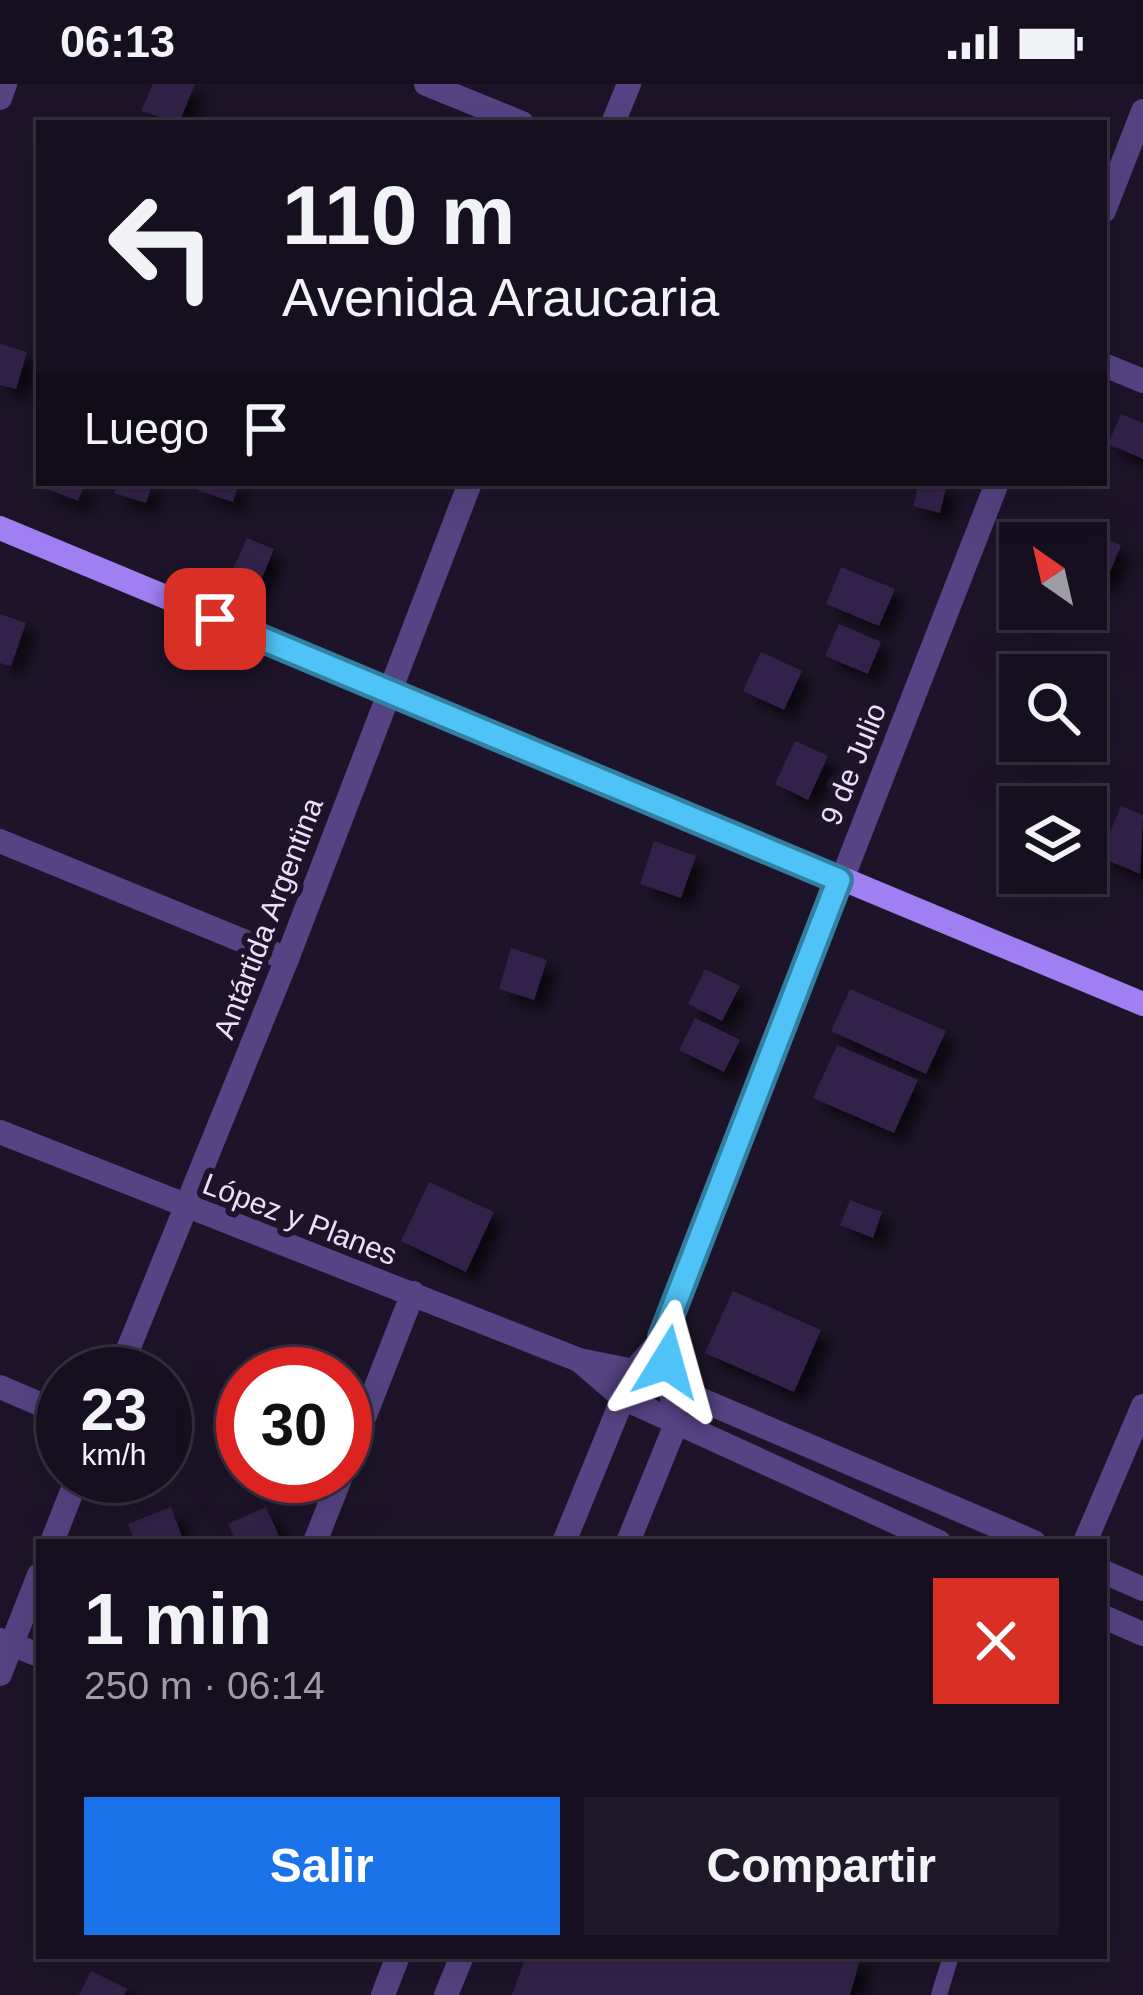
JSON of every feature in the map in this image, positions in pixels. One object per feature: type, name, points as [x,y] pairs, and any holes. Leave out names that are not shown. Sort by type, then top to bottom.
[{"type":"main road","points":[[0,528],[1143,1004]]},
{"type":"street","points":[[0,98],[5,84]]},
{"type":"street","points":[[426,84],[516,120]]},
{"type":"street","points":[[614,120],[629,84]]},
{"type":"street","points":[[1107,203],[1143,111]]},
{"type":"street","points":[[1107,366],[1143,381]]},
{"type":"street","name":"Antártida Argentina","points":[[129,1347],[287,959],[469,486]]},
{"type":"street","name":"9 de Julio","points":[[565,1539],[634,1371],[662,1337],[996,486]]},
{"type":"street","points":[[0,841],[287,959]]},
{"type":"street","name":"López y Planes","points":[[0,1132],[579,1360],[634,1371],[1027,1539]]},
{"type":"street","points":[[372,1397],[413,1293]]},
{"type":"street","points":[[629,1539],[676,1424],[662,1337]]},
{"type":"street","name":"López y Planes","points":[[579,1360],[622,1398],[931,1539]]},
{"type":"street","points":[[0,1387],[36,1402]]},
{"type":"street","points":[[1086,1539],[1143,1406]]},
{"type":"street","points":[[53,1539],[67,1503]]},
{"type":"street","points":[[316,1539],[330,1503]]},
{"type":"street","points":[[1107,1573],[1143,1589]]},
{"type":"street","points":[[0,1674],[6,1642],[36,1581]]},
{"type":"street","points":[[1107,1618],[1143,1634]]},
{"type":"street","points":[[6,1642],[36,1654]]},
{"type":"street","points":[[382,1995],[397,1959]]},
{"type":"street","points":[[446,1995],[461,1959]]},
{"type":"lane","points":[[939,1995],[950,1959]]},
{"type":"building","points":[[153,84],[195,84],[180,120],[141,111]]},
{"type":"building","points":[[0,344],[27,352],[16,389],[0,385]]},
{"type":"building","points":[[1121,414],[1143,423],[1143,459],[1108,444]]},
{"type":"building","points":[[40,486],[84,486],[78,501]]},
{"type":"building","points":[[117,486],[152,486],[146,503],[114,493]]},
{"type":"building","points":[[198,486],[238,486],[233,502],[197,490]]},
{"type":"building","points":[[918,486],[946,486],[940,513],[913,506]]},
{"type":"building","points":[[247,538],[274,549],[257,590],[229,578]]},
{"type":"building","points":[[1107,539],[1121,545],[1107,580]]},
{"type":"building","points":[[841,567],[895,589],[879,626],[826,604]]},
{"type":"building","points":[[0,614],[26,623],[11,666],[0,663]]},
{"type":"building","points":[[839,624],[881,642],[868,674],[825,656]]},
{"type":"building","points":[[761,652],[802,671],[784,710],[743,691]]},
{"type":"building","points":[[795,741],[828,756],[808,800],[775,784]]},
{"type":"building","points":[[1121,806],[1143,815],[1140,874],[1107,860],[1107,840]]},
{"type":"building","points":[[654,841],[696,856],[681,898],[640,884]]},
{"type":"building","points":[[511,948],[547,960],[534,1000],[499,989]]},
{"type":"building","points":[[705,969],[740,986],[722,1021],[688,1004]]},
{"type":"building","points":[[850,989],[946,1031],[926,1074],[831,1031]]},
{"type":"building","points":[[695,1018],[740,1040],[724,1072],[679,1050]]},
{"type":"building","points":[[837,1045],[918,1080],[894,1133],[813,1098]]},
{"type":"building","points":[[429,1182],[494,1212],[466,1272],[401,1241]]},
{"type":"building","points":[[850,1200],[882,1212],[873,1238],[840,1225]]},
{"type":"building","points":[[733,1291],[821,1330],[794,1392],[705,1353]]},
{"type":"building","points":[[171,1507],[183,1539],[134,1539],[128,1524]]},
{"type":"building","points":[[266,1507],[280,1538],[235,1539],[228,1524]]},
{"type":"building","points":[[525,1959],[860,1959],[850,1995],[512,1995]]},
{"type":"building","points":[[91,1971],[128,1989],[124,1995],[79,1995]]},
{"type":"route","points":[[215,619],[839,880],[662,1337],[667,1362]]}]
